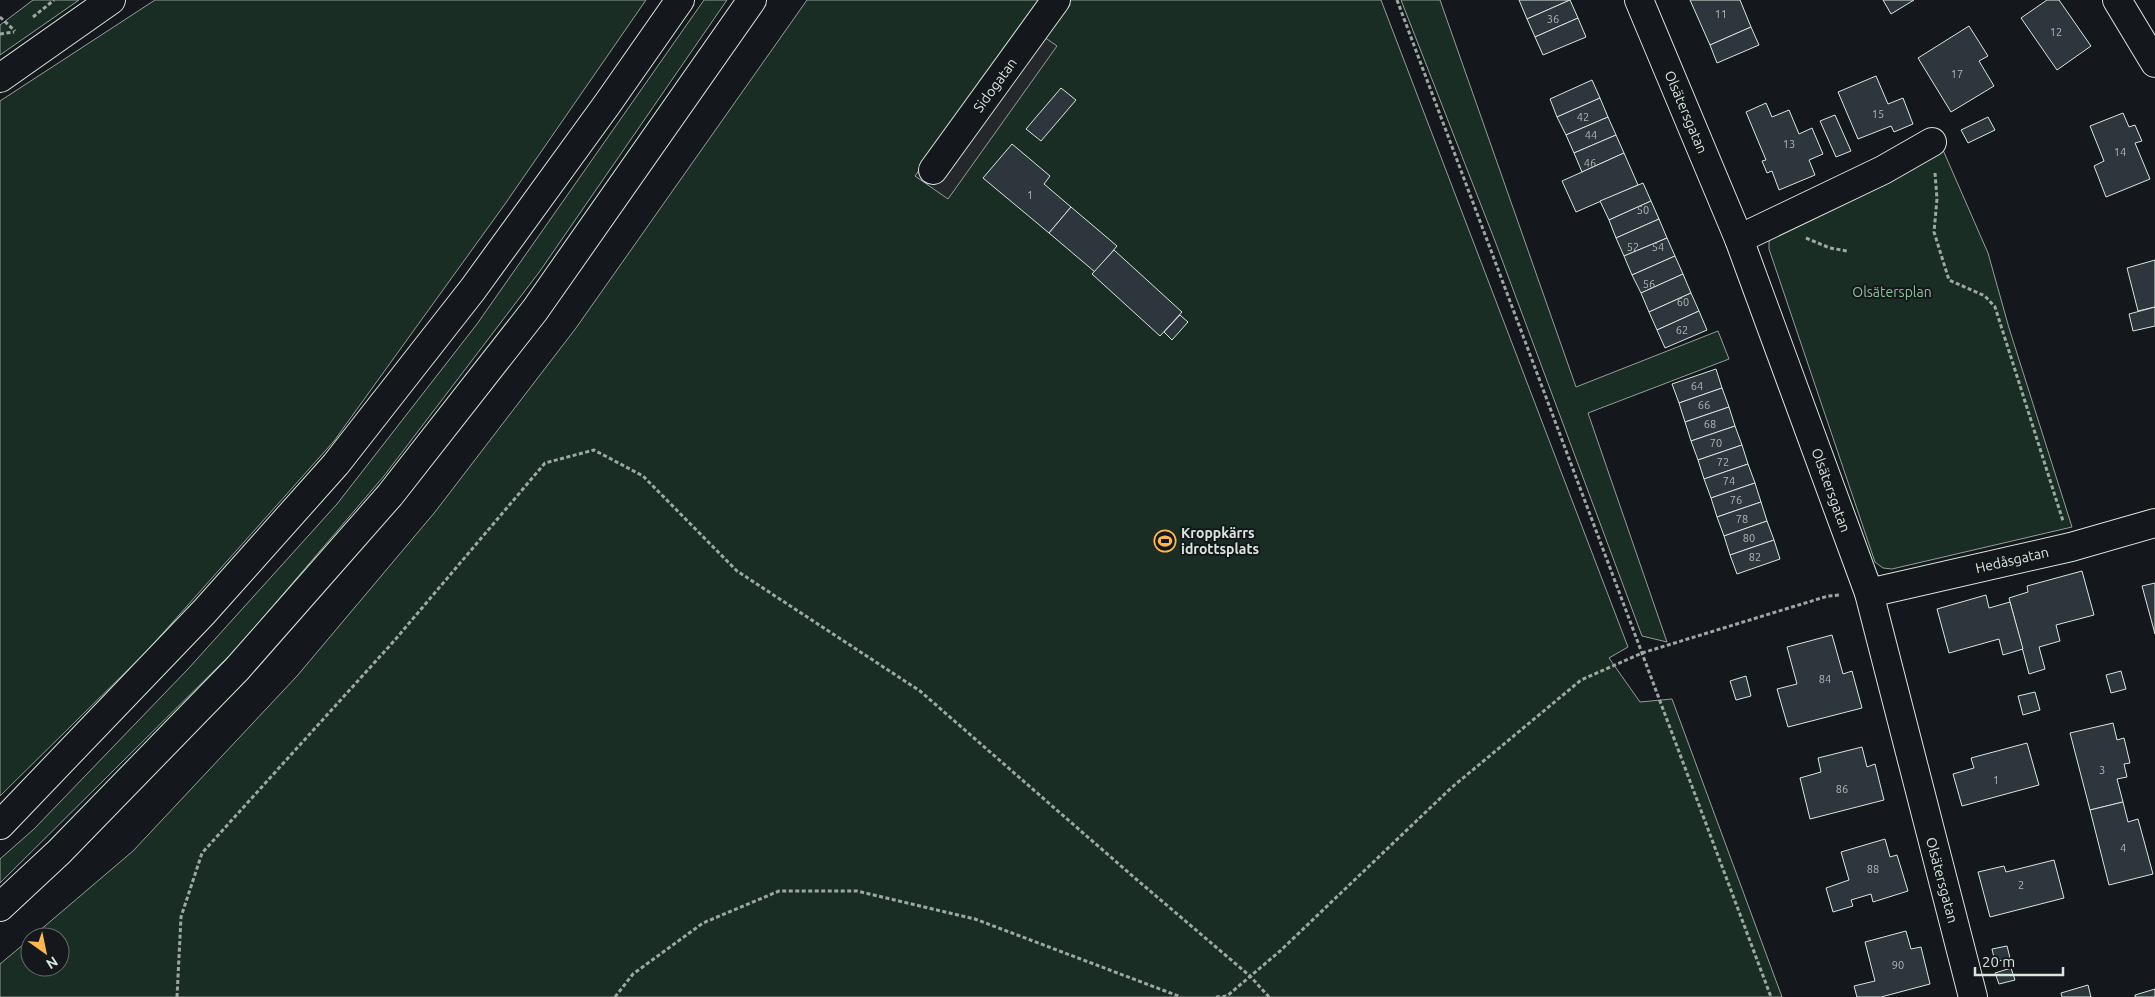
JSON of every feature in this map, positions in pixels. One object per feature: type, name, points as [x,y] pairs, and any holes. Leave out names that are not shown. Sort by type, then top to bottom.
[{"type":"main road","points":[[0,78],[111,0]]},
{"type":"main road","points":[[0,824],[204,612],[336,464],[473,289],[680,0]]},
{"type":"main road","points":[[0,907],[59,852],[237,669],[390,495],[535,310],[752,0]]},
{"type":"main road","name":"Sidogatan","points":[[933,170],[1056,0]]},
{"type":"main road","name":"Olsätersgatan","points":[[1639,0],[1739,239],[1869,593],[1973,997]]},
{"type":"main road","points":[[2117,0],[2155,63]]},
{"type":"main road","points":[[1739,239],[1883,170],[1932,142]]},
{"type":"main road","name":"Hedåsgatan","points":[[1869,593],[2071,547],[2155,523]]},
{"type":"path","points":[[31,19],[54,0]]},
{"type":"path","points":[[1397,0],[1771,997]]},
{"type":"path","points":[[0,17],[15,32]]},
{"type":"path","points":[[0,34],[15,32],[23,25]]},
{"type":"path","points":[[1932,142],[1937,198],[1934,232],[1949,280],[1985,296],[1995,307],[2071,547]]},
{"type":"path","points":[[1782,219],[1811,242],[1847,251]]},
{"type":"path","points":[[177,997],[182,916],[202,853],[394,641],[545,463],[594,450],[643,476],[737,572],[920,691],[1250,976],[1269,997]]},
{"type":"path","points":[[1216,997],[1227,996],[1280,951],[1451,788],[1581,680],[1642,654],[1828,596],[1869,593]]},
{"type":"path","points":[[615,997],[633,974],[703,923],[779,891],[857,891],[975,919],[1181,997]]},
{"type":"green space","points":[[33,0],[79,0],[0,55],[0,25]]},
{"type":"green space","points":[[155,0],[646,0],[505,204],[334,441],[147,651],[0,796],[0,101]]},
{"type":"green space","points":[[704,0],[727,0],[540,271],[384,476],[238,647],[0,883],[0,859],[34,829],[188,669],[337,504],[477,324]]},
{"type":"green space","points":[[807,0],[1381,0],[1628,647],[1609,658],[1640,702],[1672,699],[1782,997],[0,997],[0,964],[20,947],[20,977],[70,977],[70,927],[44,927],[133,851],[297,676],[435,512],[576,328]]},
{"type":"green space","points":[[1401,0],[1440,0],[1576,387],[1718,331],[1729,359],[1588,413],[1667,642],[1642,636],[1495,241]]},
{"type":"green space","name":"Olsätersplan","points":[[1943,150],[1988,253],[2009,328],[2072,527],[1892,569],[1883,568],[1875,562],[1769,249],[1769,241],[1782,230]]},
{"type":"shaded area","points":[[1024,23],[1057,46],[948,199],[915,176]]},
{"type":"building","points":[[1519,0],[1570,0],[1527,19]]},
{"type":"building","points":[[1570,0],[1578,18],[1535,37],[1527,19]]},
{"type":"building","points":[[1690,0],[1740,0],[1751,27],[1710,45]]},
{"type":"building","points":[[1883,0],[1914,0],[1891,14]]},
{"type":"building","points":[[2047,0],[2059,0],[2091,46],[2057,70],[2021,18]]},
{"type":"building","points":[[1578,18],[1586,37],[1543,55],[1535,37]]},
{"type":"building","points":[[1969,26],[1988,56],[1979,61],[1994,86],[1951,112],[1918,58]]},
{"type":"building","points":[[1751,27],[1759,45],[1717,63],[1710,45]]},
{"type":"building","points":[[1876,76],[1888,104],[1903,98],[1913,124],[1894,132],[1891,126],[1858,139],[1838,92]]},
{"type":"building","points":[[1592,80],[1600,98],[1557,117],[1550,99]]},
{"type":"building","points":[[1061,88],[1076,100],[1041,141],[1026,129]]},
{"type":"building","points":[[1600,98],[1608,117],[1566,135],[1557,117]]},
{"type":"building","points":[[1766,103],[1772,117],[1789,110],[1799,134],[1812,128],[1823,154],[1809,160],[1815,175],[1779,190],[1772,171],[1767,173],[1762,161],[1766,160],[1746,112]]},
{"type":"building","points":[[2123,113],[2129,127],[2135,125],[2142,141],[2135,143],[2150,179],[2106,197],[2094,166],[2104,161],[2090,126]]},
{"type":"building","points":[[1835,115],[1851,151],[1836,157],[1820,121]]},
{"type":"building","points":[[1608,117],[1616,135],[1574,153],[1566,135]]},
{"type":"building","points":[[1988,117],[1995,130],[1968,143],[1961,130]]},
{"type":"building","points":[[1616,135],[1624,153],[1582,172],[1574,153]]},
{"type":"building","points":[[1012,144],[1050,176],[1044,184],[1071,207],[1049,233],[983,178]]},
{"type":"building","points":[[1624,153],[1638,185],[1576,212],[1562,181]]},
{"type":"building","points":[[1643,183],[1651,201],[1609,220],[1600,201]]},
{"type":"building","points":[[1651,201],[1659,219],[1616,238],[1609,220]]},
{"type":"building","points":[[1071,207],[1117,246],[1095,272],[1049,233]]},
{"type":"building","points":[[1659,219],[1667,238],[1624,256],[1616,238]]},
{"type":"building","points":[[1667,238],[1675,256],[1632,275],[1624,256]]},
{"type":"building","points":[[1114,250],[1182,312],[1160,336],[1092,274]]},
{"type":"building","points":[[1675,256],[1683,274],[1641,293],[1632,275]]},
{"type":"building","points":[[2155,260],[2155,307],[2138,311],[2127,268]]},
{"type":"building","points":[[1683,274],[1691,293],[1649,312],[1641,293]]},
{"type":"building","points":[[1691,293],[1699,311],[1657,330],[1649,312]]},
{"type":"building","points":[[2155,307],[2155,326],[2133,331],[2129,314]]},
{"type":"building","points":[[1699,311],[1707,330],[1665,348],[1657,330]]},
{"type":"building","points":[[1180,315],[1188,322],[1172,340],[1164,332]]},
{"type":"building","points":[[1716,369],[1722,388],[1679,403],[1672,384]]},
{"type":"building","points":[[1722,388],[1729,407],[1685,422],[1679,403]]},
{"type":"building","points":[[1729,407],[1735,426],[1691,441],[1685,422]]},
{"type":"building","points":[[1735,426],[1742,445],[1698,460],[1691,441]]},
{"type":"building","points":[[1742,445],[1748,464],[1704,479],[1698,460]]},
{"type":"building","points":[[1748,464],[1755,483],[1711,498],[1704,479]]},
{"type":"building","points":[[1755,483],[1761,502],[1717,517],[1711,498]]},
{"type":"building","points":[[1761,502],[1767,521],[1724,536],[1717,517]]},
{"type":"building","points":[[1767,521],[1774,540],[1730,555],[1724,536]]},
{"type":"building","points":[[1774,540],[1780,559],[1737,574],[1730,555]]},
{"type":"building","points":[[2082,571],[2094,615],[2056,625],[2060,641],[2039,647],[2045,669],[2029,674],[2009,598],[2028,592],[2027,586]]},
{"type":"building","points":[[2155,583],[2155,634],[2142,586]]},
{"type":"building","points":[[1986,595],[1989,608],[2010,602],[2023,649],[2003,655],[1999,639],[1949,653],[1937,609]]},
{"type":"building","points":[[1832,635],[1843,674],[1852,671],[1862,708],[1788,727],[1777,689],[1797,684],[1787,647]]},
{"type":"building","points":[[2121,671],[2126,689],[2111,693],[2106,675]]},
{"type":"building","points":[[1746,676],[1751,696],[1736,700],[1730,681]]},
{"type":"building","points":[[2035,692],[2040,710],[2023,715],[2018,696]]},
{"type":"building","points":[[2113,723],[2117,740],[2124,738],[2130,763],[2124,764],[2127,777],[2117,779],[2123,802],[2090,810],[2070,733]]},
{"type":"building","points":[[2027,743],[2039,785],[1962,806],[1953,774],[1974,768],[1971,758]]},
{"type":"building","points":[[1862,747],[1867,767],[1875,764],[1884,800],[1810,819],[1800,778],[1821,772],[1818,758]]},
{"type":"building","points":[[2123,802],[2128,822],[2138,819],[2153,874],[2109,885],[2090,810]]},
{"type":"building","points":[[1885,839],[1890,857],[1897,855],[1908,891],[1873,902],[1871,894],[1851,900],[1853,906],[1833,912],[1826,888],[1849,880],[1841,852]]},
{"type":"building","points":[[2054,860],[2064,898],[1990,917],[1978,872],[2004,866],[2006,872]]},
{"type":"building","points":[[1906,931],[1911,949],[1921,947],[1930,984],[1881,997],[1857,997],[1854,986],[1875,981],[1865,942]]},
{"type":"building","points":[[2007,946],[2010,958],[1995,962],[1992,949]]},
{"type":"building","points":[[2011,968],[2015,980],[1999,984],[1995,973]]},
{"type":"building","points":[[2088,985],[2091,997],[2062,997],[2061,993]]},
{"type":"building","points":[[2155,989],[2155,997],[2135,997],[2135,995]]},
{"type":"place","name":"Kroppkärrs idrottsplats","points":[[1165,541]]}]
